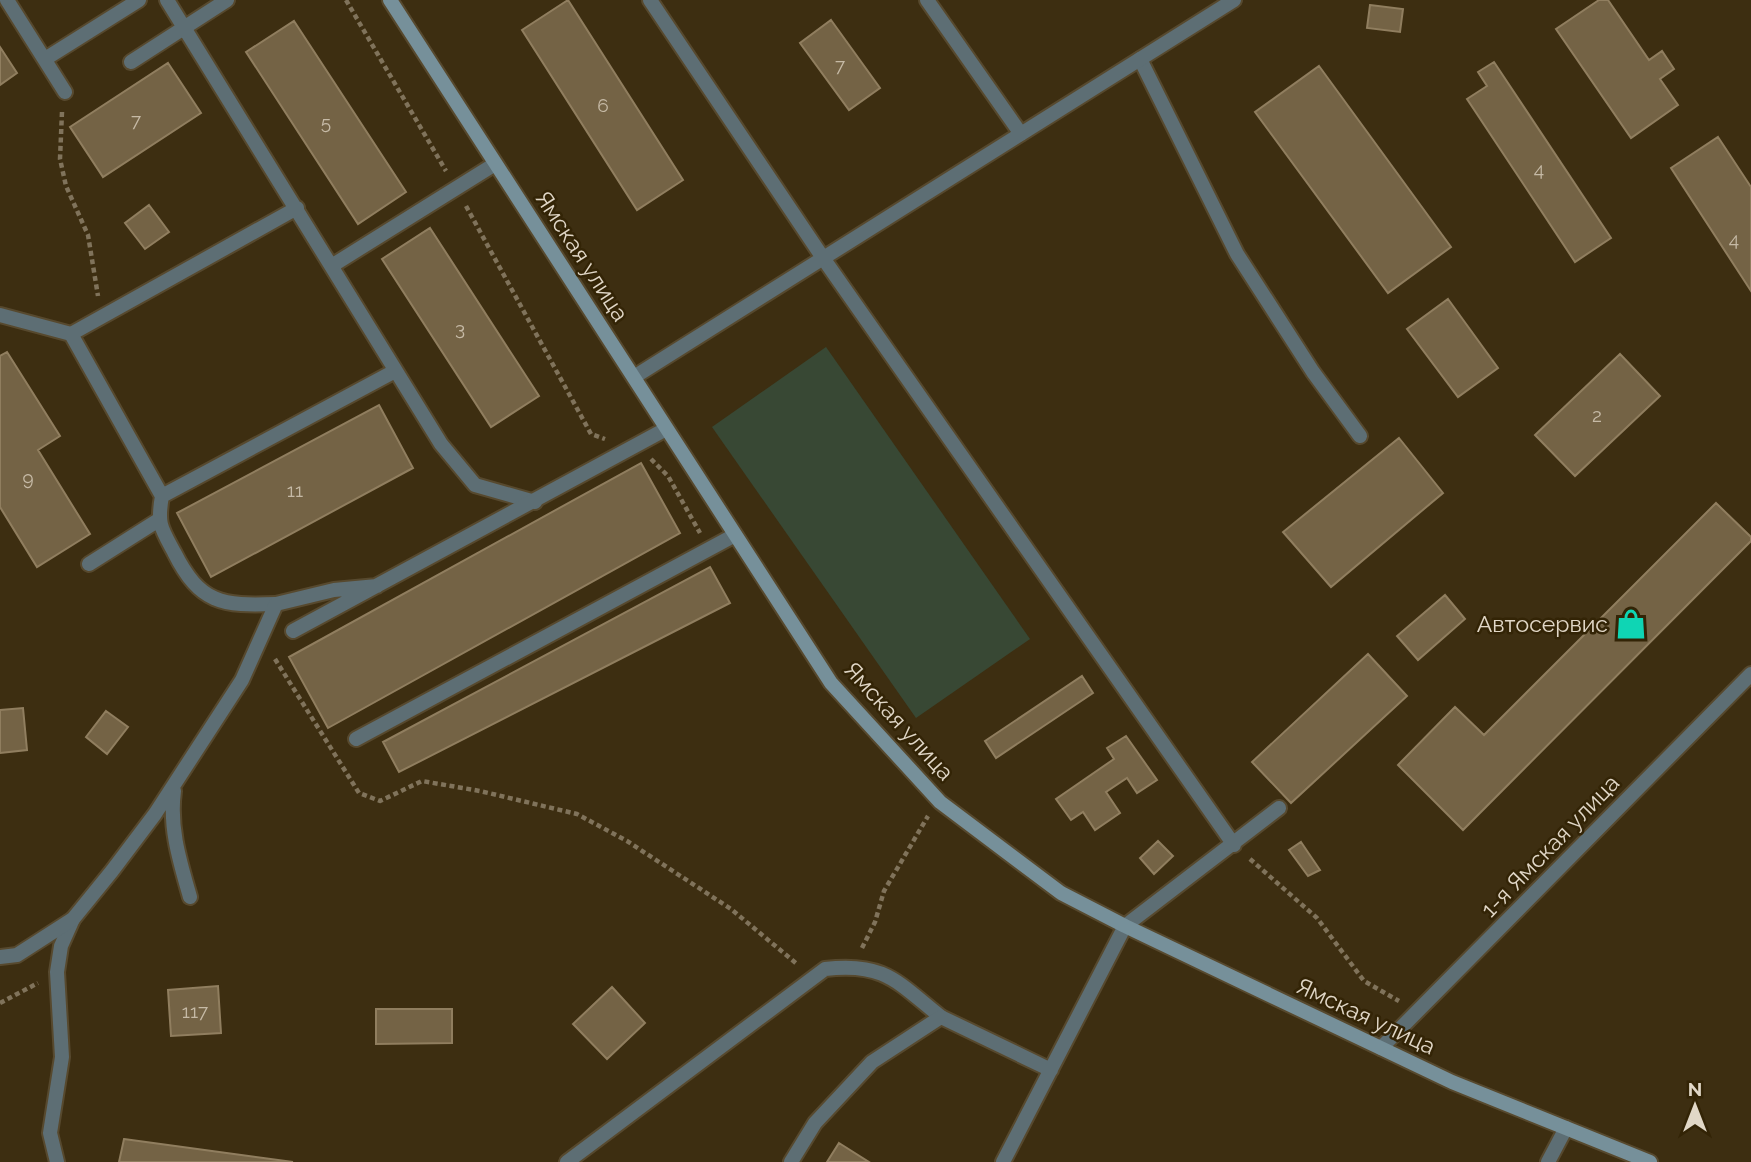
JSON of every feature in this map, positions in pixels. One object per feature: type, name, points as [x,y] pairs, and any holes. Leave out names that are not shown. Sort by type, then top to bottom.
[{"type":"street","points":[[7,0],[65,92]]},
{"type":"street","points":[[45,59],[139,0]]},
{"type":"street","points":[[167,0],[441,444],[475,485],[535,502]]},
{"type":"street","points":[[131,62],[228,0]]},
{"type":"street","name":"Ямская улица","points":[[390,0],[831,682],[940,802],[1061,893],[1125,926],[1452,1082],[1650,1162]]},
{"type":"street","points":[[650,0],[823,258],[1234,845]]},
{"type":"street","points":[[927,0],[1021,134]]},
{"type":"street","points":[[634,377],[1234,0]]},
{"type":"street","points":[[1140,59],[1237,254],[1313,372],[1360,436]]},
{"type":"street","points":[[332,265],[495,164]]},
{"type":"street","points":[[71,334],[104,313],[297,208]]},
{"type":"street","points":[[0,315],[71,334],[162,496],[157,521],[183,570],[199,592],[235,605],[276,604],[334,590],[377,586]]},
{"type":"street","points":[[162,496],[395,371]]},
{"type":"street","points":[[293,631],[666,429]]},
{"type":"street","points":[[89,564],[157,521]]},
{"type":"street","points":[[356,739],[735,534]]},
{"type":"street","points":[[57,1162],[50,1133],[61,1056],[57,972],[61,946],[73,919],[174,786],[242,680],[276,604]]},
{"type":"street","name":"1-я Ямская улица","points":[[1381,1048],[1751,674]]},
{"type":"street","points":[[174,786],[171,812],[177,854],[190,897]]},
{"type":"street","points":[[1003,1162],[1125,926],[1279,808]]},
{"type":"street","points":[[0,957],[17,955],[73,919]]},
{"type":"street","points":[[566,1162],[825,969],[855,965],[884,972],[941,1017],[1051,1070]]},
{"type":"street","points":[[792,1162],[815,1123],[872,1062],[941,1017]]},
{"type":"street","points":[[1548,1162],[1566,1128]]},
{"type":"path","points":[[346,0],[456,188],[591,434],[653,460],[668,476],[708,549]]},
{"type":"path","points":[[65,92],[60,159],[66,186],[88,235],[95,285],[104,313]]},
{"type":"path","points":[[260,635],[359,793],[380,801],[422,781],[480,790],[577,814],[627,841],[701,889],[798,964],[825,969]]},
{"type":"path","points":[[855,965],[897,866],[932,809],[940,802]]},
{"type":"path","points":[[1234,845],[1317,918],[1364,981],[1418,1012]]},
{"type":"path","points":[[0,1003],[57,972]]},
{"type":"green space","points":[[826,347],[1030,639],[916,718],[712,427]]},
{"type":"building","points":[[568,0],[683,180],[637,210],[522,30]]},
{"type":"building","points":[[1599,0],[1608,0],[1649,60],[1662,51],[1674,69],[1660,79],[1678,105],[1631,138],[1556,29]]},
{"type":"building","points":[[1370,5],[1403,9],[1400,32],[1367,28]]},
{"type":"building","points":[[831,20],[880,88],[849,110],[800,43]]},
{"type":"building","points":[[294,21],[406,192],[358,224],[246,52]]},
{"type":"building","points":[[0,47],[17,73],[0,85]]},
{"type":"building","points":[[1494,62],[1611,238],[1575,262],[1467,99],[1487,86],[1478,72]]},
{"type":"building","points":[[168,63],[201,113],[103,177],[70,127]]},
{"type":"building","points":[[1319,66],[1451,247],[1388,293],[1255,112]]},
{"type":"building","points":[[1718,137],[1751,187],[1751,291],[1671,168]]},
{"type":"building","points":[[149,205],[169,232],[145,249],[125,223]]},
{"type":"building","points":[[430,228],[539,396],[491,427],[382,259]]},
{"type":"building","points":[[1448,299],[1498,368],[1458,397],[1407,329]]},
{"type":"building","points":[[7,352],[60,436],[38,450],[90,534],[37,567],[0,507],[0,356]]},
{"type":"building","points":[[1620,354],[1660,396],[1575,476],[1535,435]]},
{"type":"building","points":[[379,405],[413,468],[211,577],[177,513]]},
{"type":"building","points":[[1399,438],[1443,493],[1331,587],[1283,532]]},
{"type":"building","points":[[641,463],[680,533],[328,728],[289,657]]},
{"type":"building","name":"Автосервис","points":[[1716,503],[1751,537],[1751,541],[1463,830],[1398,765],[1455,707],[1484,735]]},
{"type":"building","points":[[710,567],[730,603],[399,772],[383,742]]},
{"type":"building","points":[[1445,595],[1465,619],[1418,660],[1397,636]]},
{"type":"building","points":[[1368,654],[1407,696],[1291,803],[1252,762]]},
{"type":"building","points":[[1082,676],[1093,693],[996,758],[985,741]]},
{"type":"building","points":[[23,708],[27,750],[0,753],[0,710]]},
{"type":"building","points":[[106,711],[128,727],[107,754],[86,737]]},
{"type":"building","points":[[1126,736],[1157,780],[1137,793],[1127,778],[1106,792],[1120,813],[1095,830],[1083,812],[1071,820],[1056,799],[1114,759],[1107,748]]},
{"type":"building","points":[[1158,841],[1173,856],[1154,874],[1140,858]]},
{"type":"building","points":[[1301,842],[1320,870],[1308,876],[1289,850]]},
{"type":"building","points":[[218,986],[221,1033],[171,1036],[168,990]]},
{"type":"building","points":[[612,987],[645,1023],[607,1059],[573,1024]]},
{"type":"building","points":[[376,1009],[452,1009],[452,1043],[376,1044]]},
{"type":"building","points":[[124,1139],[293,1162],[119,1162]]},
{"type":"building","points":[[839,1143],[869,1162],[827,1162]]},
{"type":"place","name":"Автосервис","points":[[1631,624]]}]
